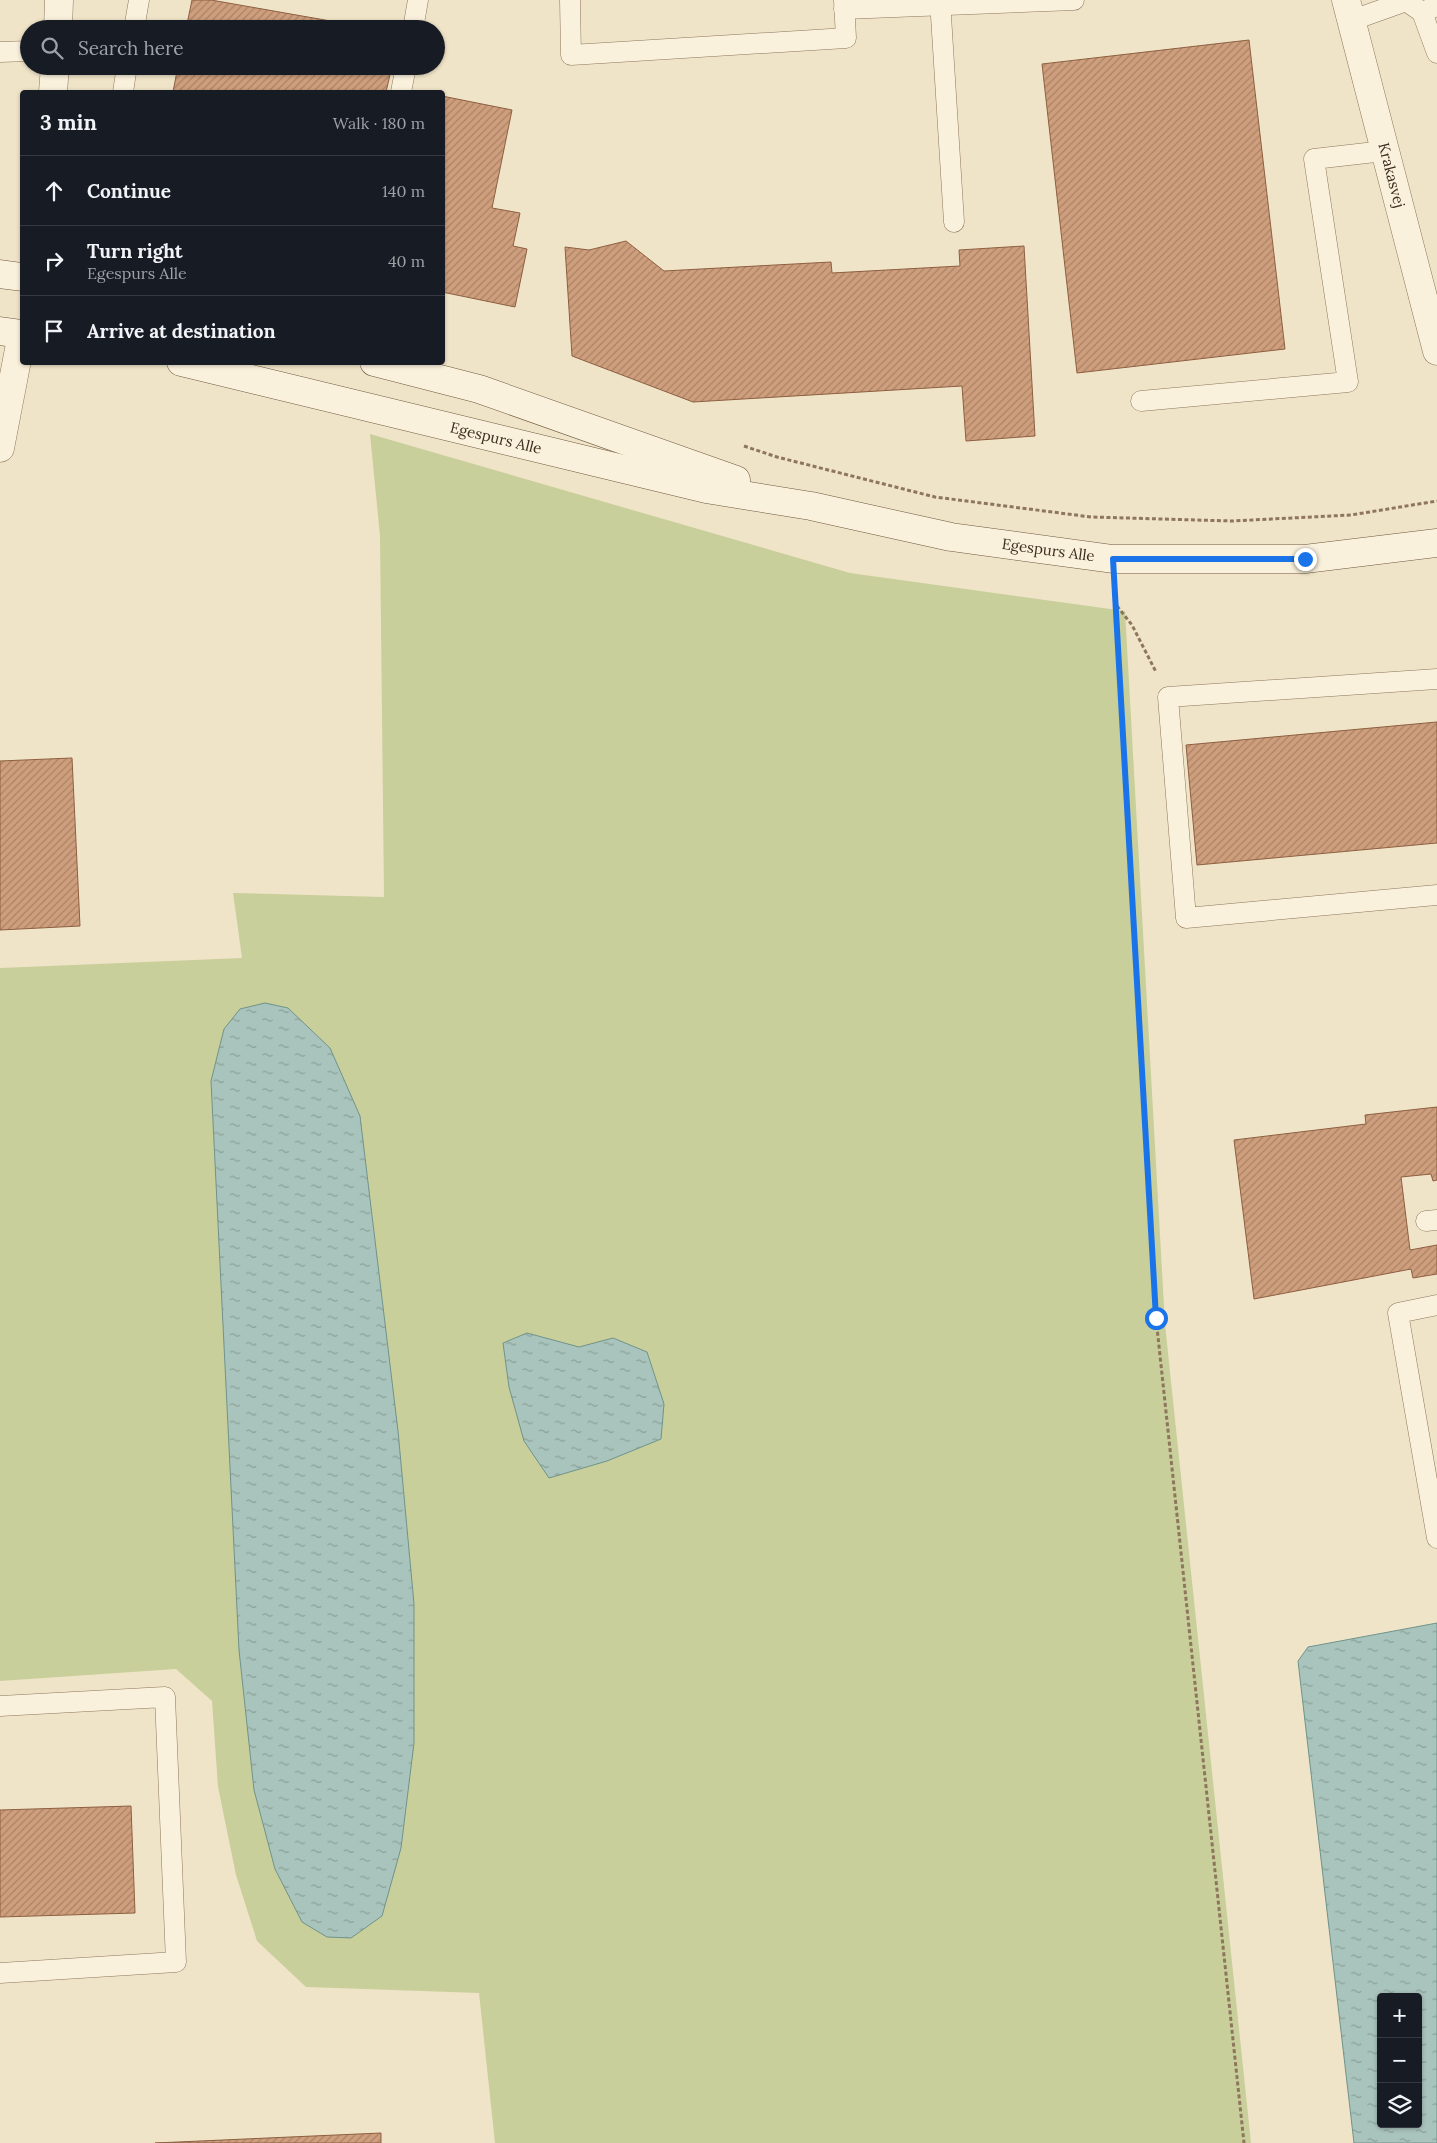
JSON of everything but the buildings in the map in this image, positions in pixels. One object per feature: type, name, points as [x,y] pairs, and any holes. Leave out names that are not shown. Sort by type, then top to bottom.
[{"type":"street","points":[[58,20],[59,0]]},
{"type":"street","name":"Krakasvej","points":[[1348,11],[1437,351]]},
{"type":"street","points":[[53,90],[54,75]]},
{"type":"street","points":[[0,274],[20,277]]},
{"type":"street","points":[[0,331],[20,334]]},
{"type":"street","points":[[0,448],[20,344]]},
{"type":"street","name":"Egespurs Alle","points":[[193,365],[706,489],[811,506],[951,537],[1113,559],[1305,559],[1437,542]]},
{"type":"street","name":"Egespurs Alle","points":[[385,365],[479,390],[811,506]]},
{"type":"lane","points":[[136,20],[139,0]]},
{"type":"lane","points":[[415,20],[418,0]]},
{"type":"lane","points":[[570,0],[571,55],[846,38],[844,4],[1074,0]]},
{"type":"lane","points":[[1348,11],[1406,1],[1429,9],[1437,53]]},
{"type":"lane","points":[[941,3],[954,222]]},
{"type":"lane","points":[[0,52],[20,51]]},
{"type":"lane","points":[[122,90],[125,75]]},
{"type":"lane","points":[[402,90],[405,75]]},
{"type":"lane","points":[[1142,401],[1348,382],[1314,159],[1384,151]]},
{"type":"lane","points":[[1437,679],[1168,697],[1186,918],[1437,895]]},
{"type":"lane","points":[[1437,1305],[1398,1313],[1437,1538]]},
{"type":"lane","points":[[0,1706],[165,1697],[176,1962],[0,1973]]},
{"type":"path","points":[[739,444],[777,457],[936,497],[1091,517],[1232,521],[1351,515],[1437,501]]},
{"type":"path","points":[[1113,559],[1156,1318],[1244,2143]]},
{"type":"path","points":[[1116,605],[1132,625],[1168,697]]},
{"type":"green space","points":[[370,434],[850,573],[1125,611],[1165,1324],[1251,2143],[495,2143],[479,1993],[306,1987],[257,1941],[236,1875],[218,1787],[212,1701],[176,1669],[0,1681],[0,968],[242,958],[233,893],[384,897],[380,536]]},
{"type":"water","points":[[265,1003],[288,1008],[330,1048],[360,1116],[398,1431],[414,1604],[414,1743],[401,1848],[382,1916],[351,1938],[327,1937],[302,1922],[275,1869],[254,1790],[239,1650],[211,1081],[224,1029],[240,1009]]},
{"type":"water","points":[[527,1333],[579,1347],[613,1338],[647,1352],[664,1404],[661,1439],[607,1461],[549,1478],[524,1441],[509,1387],[503,1343]]},
{"type":"water","points":[[1437,1623],[1437,2143],[1354,2143],[1298,1661],[1308,1647]]},
{"type":"route","points":[[1156,1318],[1113,559],[1305,559]]}]
